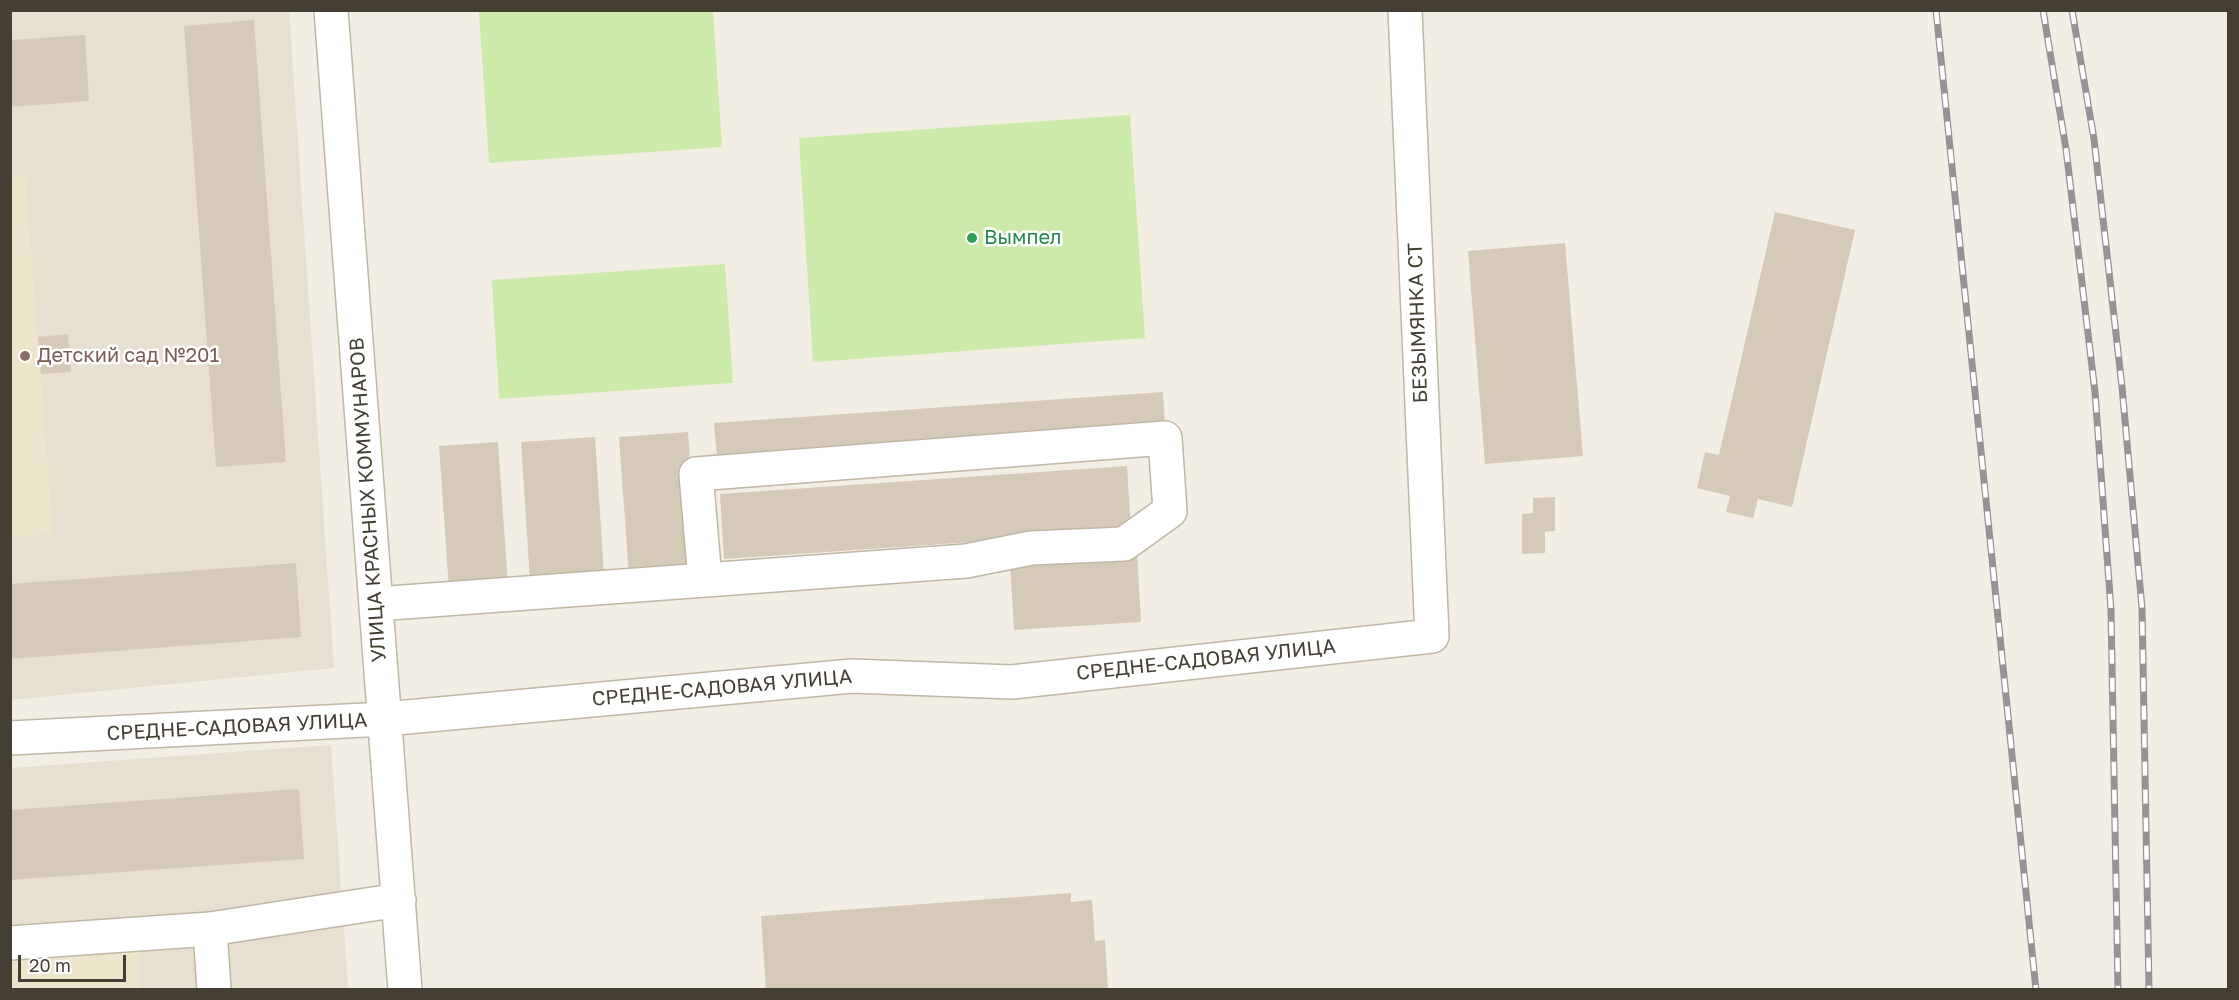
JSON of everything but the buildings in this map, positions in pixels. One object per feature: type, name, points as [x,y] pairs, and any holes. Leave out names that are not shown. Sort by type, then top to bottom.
[{"type":"street","name":"УЛИЦА КРАСНЫХ КОММУНАРОВ","points":[[331,10],[405,990]]},
{"type":"street","name":"БЕЗЫМЯНКА СТ","points":[[1405,10],[1432,636]]},
{"type":"street","points":[[376,604],[966,561],[1031,548],[1124,544],[1170,511],[1165,438],[696,474],[705,580]]},
{"type":"street","name":"СРЕДНЕ-САДОВАЯ УЛИЦА","points":[[10,738],[385,719],[852,676],[1012,682],[1432,636]]},
{"type":"street","points":[[10,943],[210,929],[399,900]]},
{"type":"street","points":[[210,929],[214,990]]},
{"type":"shaded area","points":[[11,11],[289,11],[334,668],[11,700]]},
{"type":"shaded area","name":"Детский сад №201","points":[[25,176],[53,534],[11,537],[10,178]]},
{"type":"shaded area","points":[[331,745],[348,989],[11,990],[11,768]]},
{"type":"shaded area","points":[[137,935],[141,989],[11,990],[11,946]]},
{"type":"green space","points":[[479,11],[713,11],[722,147],[489,163]]},
{"type":"green space","name":"Вымпел","points":[[1130,115],[1145,338],[813,362],[799,138]]},
{"type":"green space","points":[[725,264],[733,383],[499,399],[492,280]]},
{"type":"railway","points":[[1936,10],[2036,990]]},
{"type":"railway","points":[[2043,10],[2066,149],[2095,392],[2111,610],[2118,990]]},
{"type":"railway","points":[[2072,10],[2094,139],[2122,387],[2142,608],[2149,990]]},
{"type":"place","name":"Вымпел","points":[[972,238]]},
{"type":"place","name":"Детский сад №201","points":[[25,356]]}]
